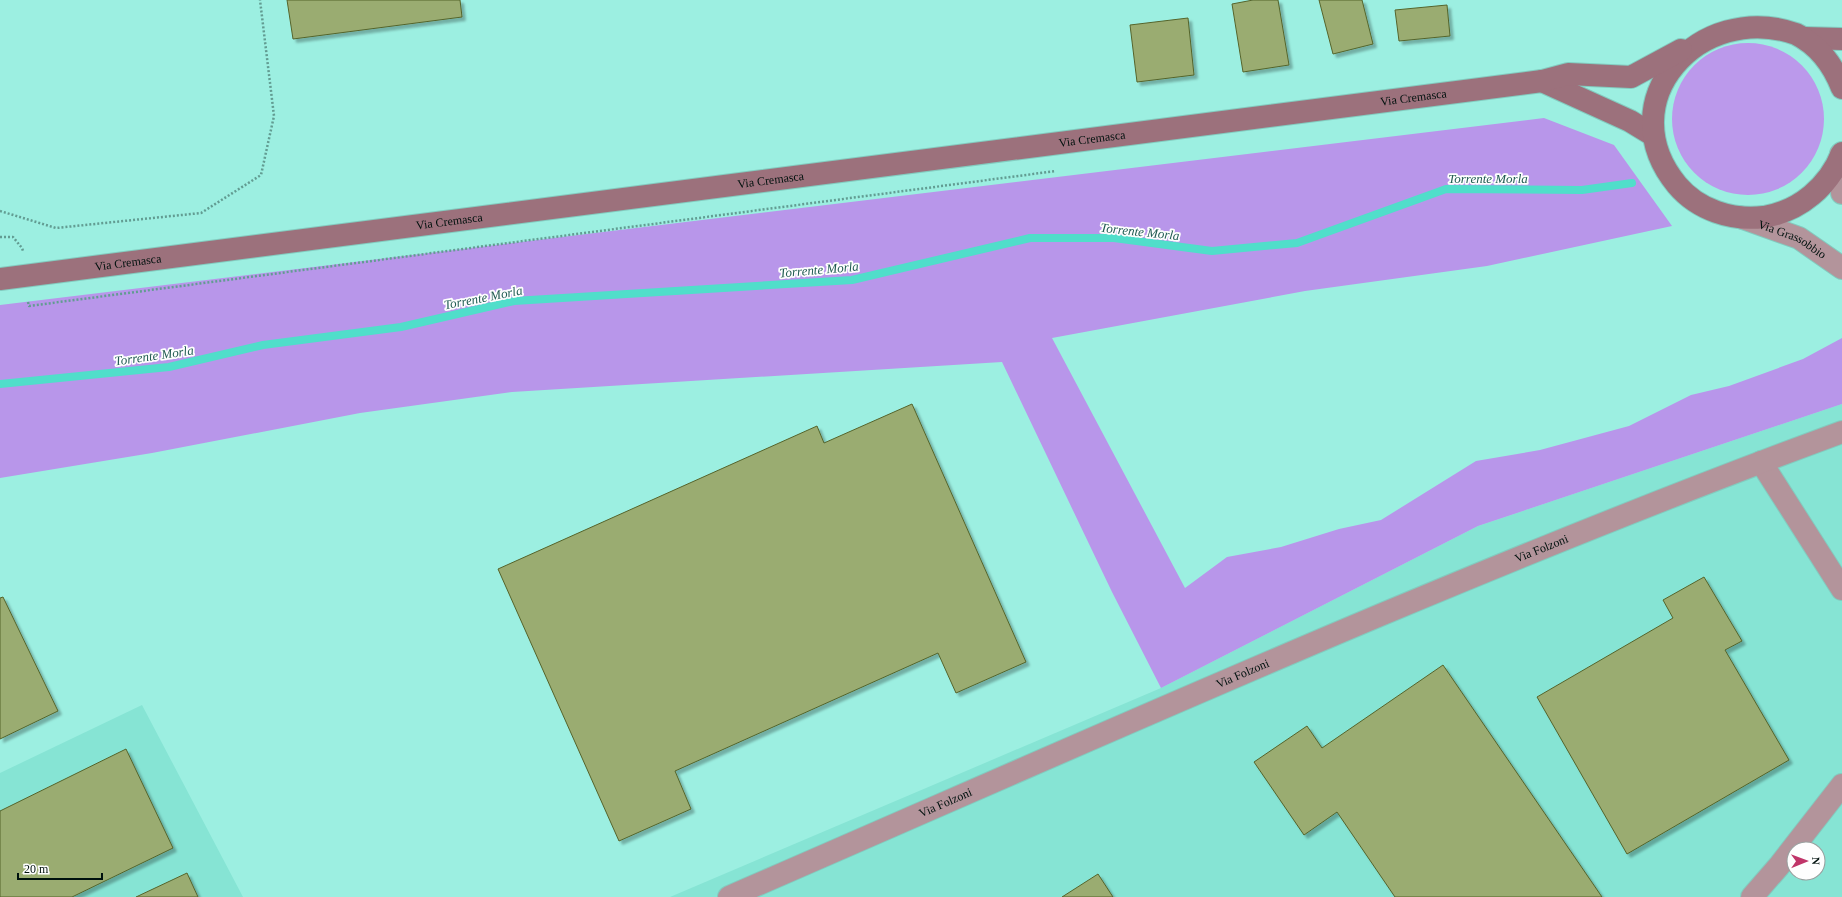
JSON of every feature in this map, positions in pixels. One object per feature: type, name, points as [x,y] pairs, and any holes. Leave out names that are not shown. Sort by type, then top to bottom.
[{"type":"main road","points":[[1842,88],[1829,62],[1818,49],[1804,38],[1777,25],[1762,22],[1740,22],[1705,32],[1681,50],[1663,75],[1653,104],[1653,135],[1662,162],[1669,175],[1692,199],[1707,208],[1723,214],[1740,217],[1772,216],[1787,211],[1801,203],[1826,182],[1835,169],[1842,153]]},
{"type":"main road","points":[[1804,38],[1842,39]]},
{"type":"main road","name":"Via Cremasca","points":[[0,279],[25,277],[1542,81],[1568,74],[1631,77],[1681,50]]},
{"type":"main road","points":[[1542,81],[1630,121],[1653,135]]},
{"type":"street","points":[[1842,153],[1842,193]]},
{"type":"street","name":"Via Grassobbio","points":[[1740,217],[1799,238],[1842,268]]},
{"type":"street","name":"Via Folzoni","points":[[729,897],[1435,591],[1761,462],[1842,432]]},
{"type":"street","points":[[1761,462],[1842,590]]},
{"type":"street","points":[[1752,897],[1780,866],[1842,785]]},
{"type":"path","points":[[0,211],[56,228],[201,213],[261,175],[274,116],[260,0]]},
{"type":"path","points":[[0,237],[13,237],[22,248],[29,306],[1064,170]]},
{"type":"shaded area","points":[[1741,43],[1755,43],[1770,46],[1784,52],[1802,65],[1815,83],[1821,97],[1824,119],[1821,141],[1815,155],[1802,173],[1784,186],[1770,192],[1755,195],[1741,195],[1726,192],[1712,186],[1700,178],[1689,167],[1681,155],[1675,141],[1672,126],[1672,112],[1675,97],[1681,83],[1689,71],[1700,60],[1712,52],[1726,46]]},
{"type":"shaded area","points":[[1544,118],[1614,145],[1672,226],[1487,266],[1305,291],[1052,338],[1185,588],[1227,557],[1281,547],[1339,529],[1381,520],[1476,461],[1540,450],[1629,426],[1691,395],[1729,386],[1803,359],[1842,338],[1842,404],[1478,526],[1161,688],[1112,592],[1002,362],[512,392],[360,413],[152,453],[0,478],[0,305]]},
{"type":"shaded area","points":[[1842,404],[1842,897],[670,897],[1161,688],[1478,526]]},
{"type":"shaded area","points":[[142,705],[243,897],[0,897],[0,773]]},
{"type":"building","points":[[287,0],[460,0],[462,17],[293,39]]},
{"type":"building","points":[[1253,0],[1278,0],[1289,65],[1243,72],[1232,4]]},
{"type":"building","points":[[1319,0],[1362,0],[1373,44],[1333,54]]},
{"type":"building","points":[[1447,5],[1450,36],[1399,41],[1395,10]]},
{"type":"building","points":[[1188,18],[1194,75],[1137,82],[1130,25]]},
{"type":"building","points":[[912,404],[1026,662],[956,693],[938,653],[675,771],[691,809],[619,841],[498,569],[817,426],[824,443]]},
{"type":"building","points":[[1704,577],[1742,641],[1725,650],[1789,760],[1627,854],[1537,697],[1673,618],[1663,600]]},
{"type":"building","points":[[3,597],[58,711],[0,739],[0,598]]},
{"type":"building","points":[[1443,665],[1602,897],[1395,897],[1337,812],[1304,835],[1254,762],[1307,726],[1322,748]]},
{"type":"building","points":[[126,749],[173,848],[72,897],[0,897],[0,811]]},
{"type":"building","points":[[187,873],[198,897],[136,897]]},
{"type":"building","points":[[1098,874],[1113,897],[1062,897]]},
{"type":"waterway","name":"Torrente Morla","points":[[0,384],[169,367],[263,345],[401,327],[514,301],[852,280],[1030,238],[1114,238],[1212,251],[1297,243],[1446,189],[1582,190],[1632,183]]}]
